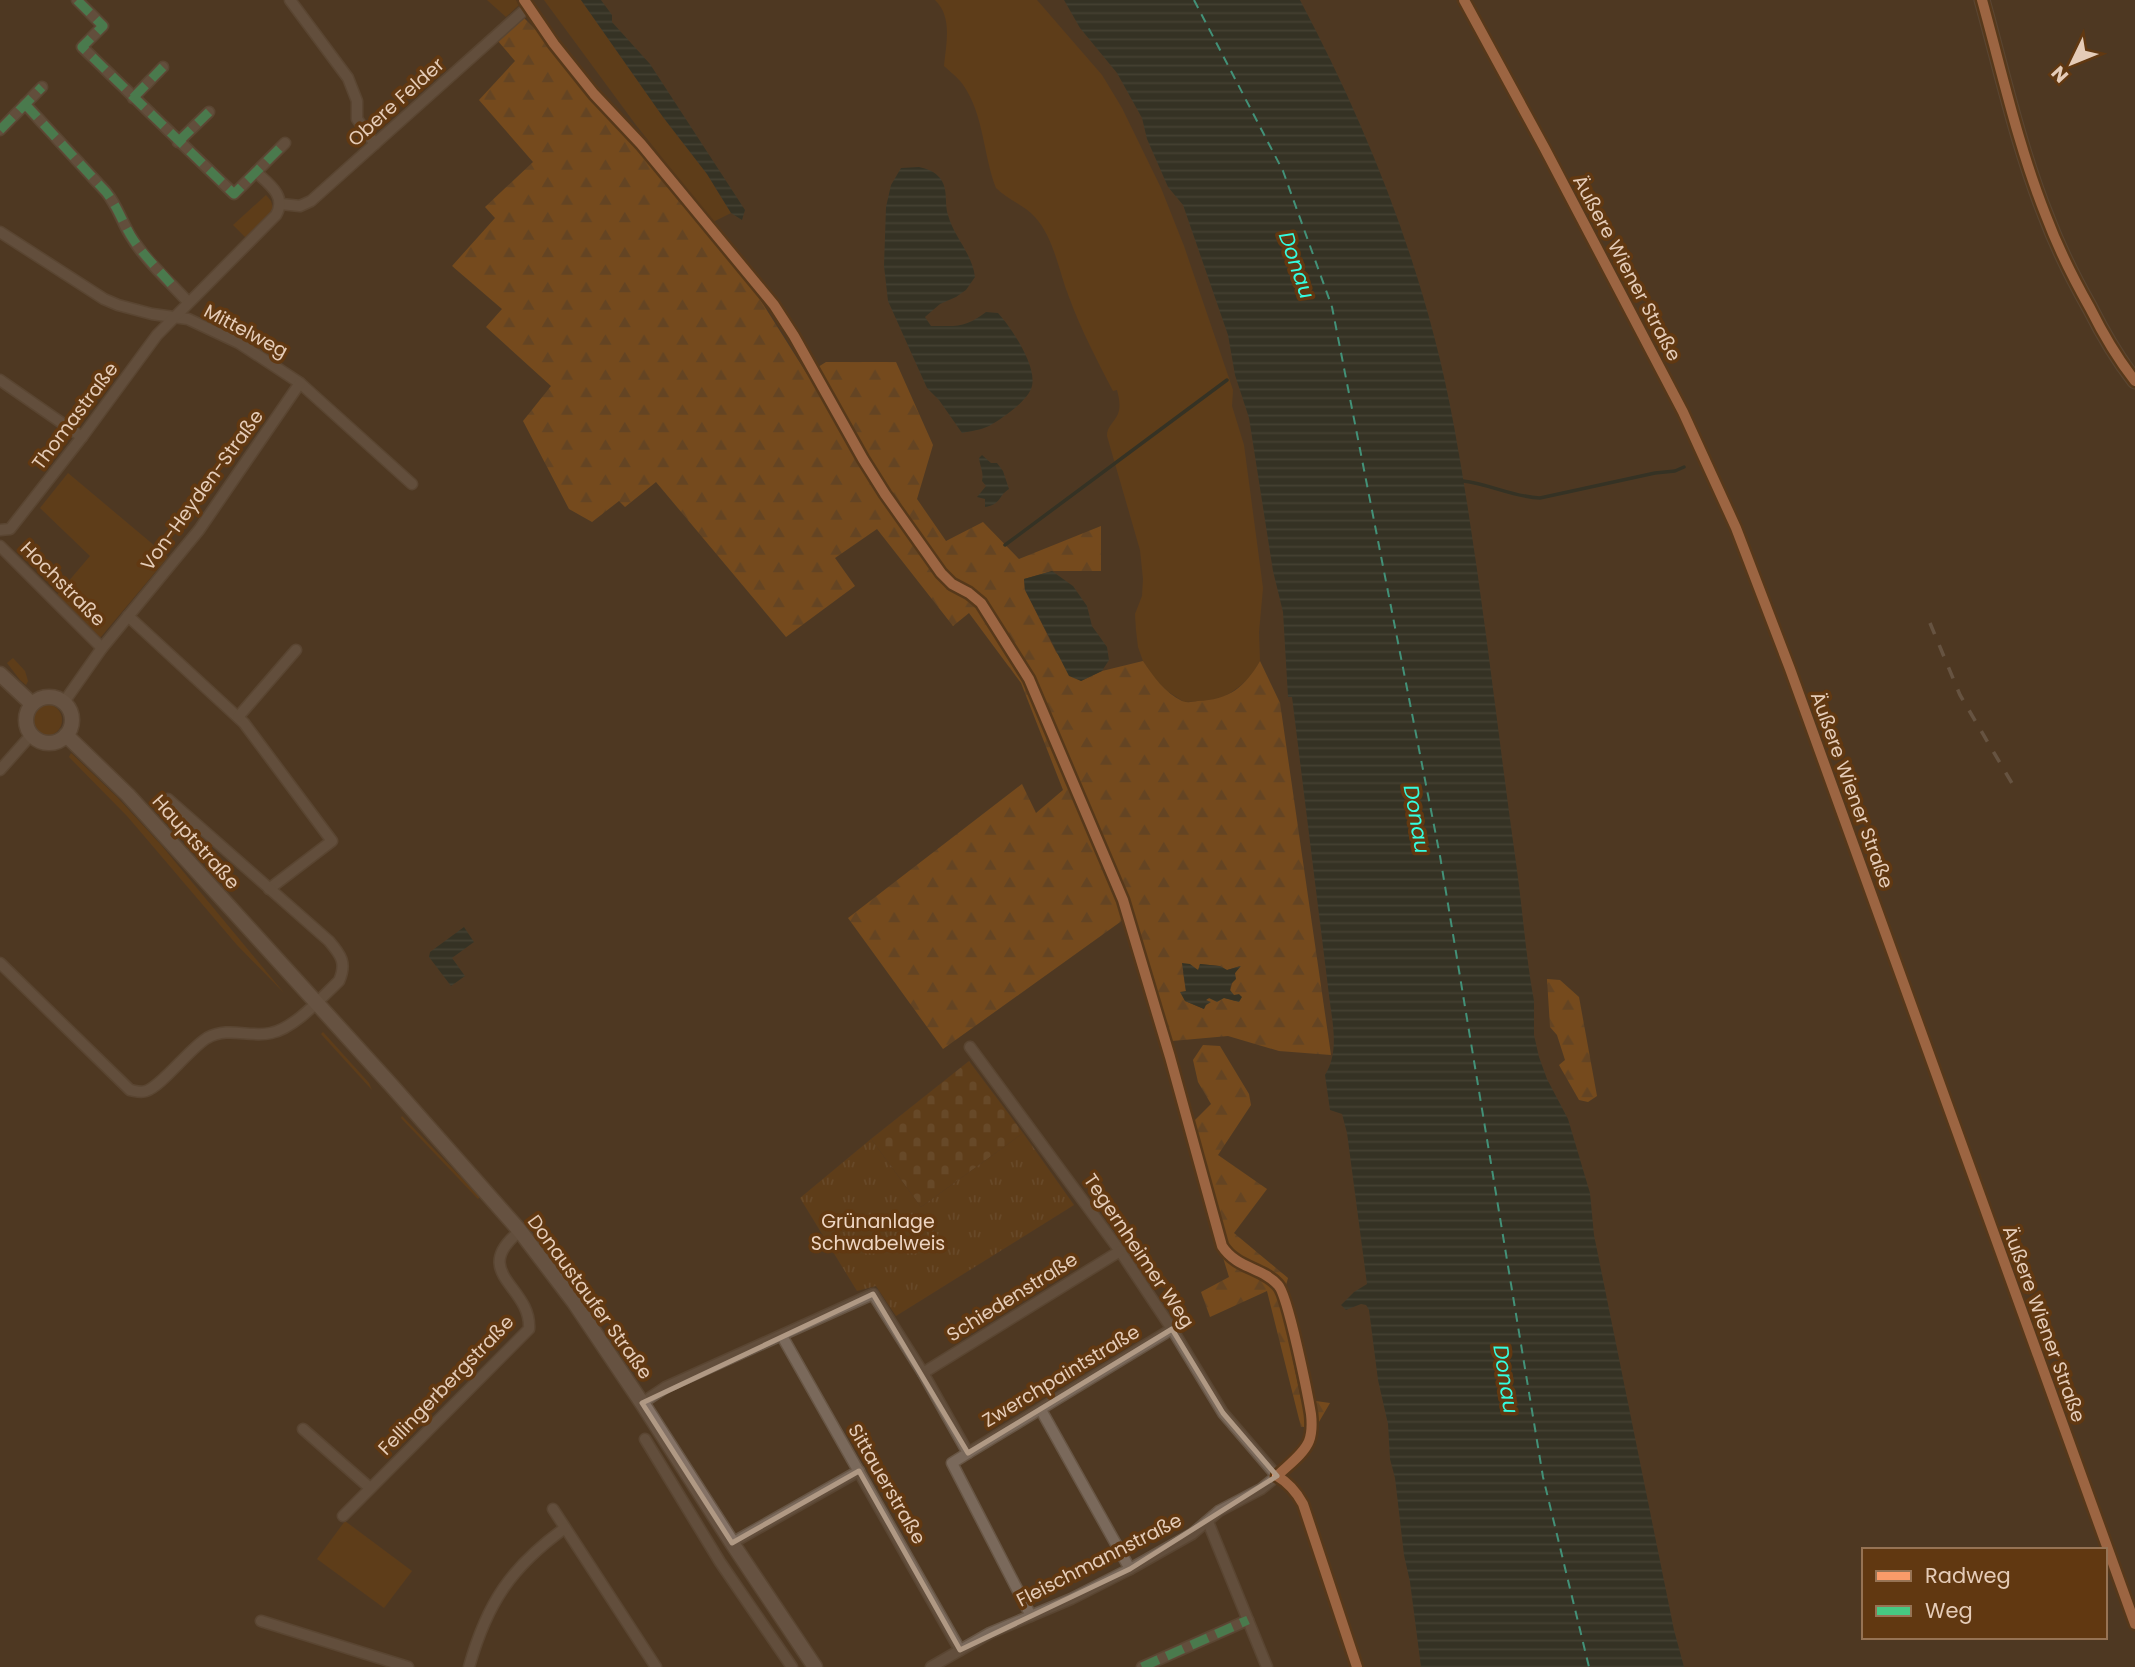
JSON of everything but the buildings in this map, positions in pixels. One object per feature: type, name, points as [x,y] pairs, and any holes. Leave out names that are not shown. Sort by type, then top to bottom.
[{"type":"main road","points":[[1982,0],[2023,149],[2046,216],[2072,276],[2101,330],[2135,381]]},
{"type":"main road","points":[[0,674],[32,704]]},
{"type":"main road","points":[[44,697],[58,698],[64,702],[72,722],[66,735],[53,742],[45,742],[31,735],[26,722],[28,709],[32,704],[44,697]]},
{"type":"main road","name":"Hauptstraße","points":[[66,735],[128,795],[294,979]]},
{"type":"main road","name":"Donaustaufer Straße","points":[[294,979],[520,1231],[574,1302],[815,1667]]},
{"type":"street","points":[[77,0],[103,26],[82,47]]},
{"type":"street","points":[[290,0],[348,78],[357,101],[358,119],[375,144]]},
{"type":"street","name":"Äußere Wiener Straße","points":[[1464,0],[1683,412],[1736,528],[1795,682],[2135,1624]]},
{"type":"street","name":"Obere Felder","points":[[281,204],[306,205],[526,4]]},
{"type":"street","points":[[73,38],[234,194],[285,143]]},
{"type":"street","points":[[133,98],[163,67]]},
{"type":"street","points":[[0,130],[42,87]]},
{"type":"street","points":[[25,104],[106,192],[115,203],[138,247],[188,302]]},
{"type":"street","points":[[178,142],[209,112]]},
{"type":"street","points":[[174,316],[276,215],[281,204],[276,192],[256,172]]},
{"type":"street","name":"Mittelweg","points":[[0,232],[104,299],[152,314],[188,319],[239,343],[300,383],[412,484]]},
{"type":"street","name":"Thomastraße","points":[[0,530],[10,529],[174,316]]},
{"type":"street","points":[[0,380],[82,437]]},
{"type":"street","name":"Von-Heyden-Straße","points":[[64,702],[102,648],[199,530],[300,383]]},
{"type":"street","name":"Hochstraße","points":[[0,546],[102,648]]},
{"type":"street","points":[[128,615],[238,717],[332,841],[269,888]]},
{"type":"street","points":[[238,717],[296,650]]},
{"type":"street","points":[[0,770],[31,735]]},
{"type":"street","points":[[0,963],[130,1090],[137,1092],[150,1089],[206,1039],[219,1033],[272,1033],[289,1026],[339,981],[344,962],[329,941],[168,799]]},
{"type":"street","name":"Tegernheimer Weg","points":[[970,1047],[1120,1251],[1223,1413],[1276,1476],[1297,1492],[1357,1667]]},
{"type":"street","name":"Fellingerbergstraße","points":[[343,1516],[528,1328],[526,1310],[500,1267],[499,1257],[502,1248],[520,1231]]},
{"type":"street","name":"Schiedenstraße","points":[[923,1373],[1120,1251]]},
{"type":"street","points":[[642,1403],[666,1387],[873,1294],[923,1373],[968,1453],[952,1462],[1031,1616]]},
{"type":"street","name":"Zwerchpaintstraße","points":[[968,1453],[1172,1329]]},
{"type":"street","name":"Sittauerstraße","points":[[782,1336],[960,1650]]},
{"type":"street","points":[[1041,1409],[1130,1569]]},
{"type":"street","points":[[303,1429],[370,1488]]},
{"type":"street","points":[[645,1440],[709,1545],[792,1667]]},
{"type":"street","points":[[732,1543],[859,1471]]},
{"type":"street","name":"Fleischmannstraße","points":[[932,1667],[990,1633],[1130,1569],[1192,1534],[1219,1511],[1261,1489],[1276,1476]]},
{"type":"street","points":[[553,1509],[656,1667]]},
{"type":"street","points":[[1208,1522],[1267,1667]]},
{"type":"street","points":[[469,1667],[484,1622],[505,1584],[531,1554],[565,1528]]},
{"type":"street","points":[[261,1620],[408,1667]]},
{"type":"street","points":[[1142,1667],[1248,1620]]},
{"type":"highlighted area","points":[[873,1294],[968,1453],[1172,1329],[1223,1413],[1277,1476],[1130,1569],[960,1650],[859,1471],[732,1543],[642,1403]]},
{"type":"green space","points":[[487,0],[516,0],[519,5],[506,17]]},
{"type":"green space","points":[[544,0],[581,0],[663,117],[707,174],[731,213],[713,222],[636,125]]},
{"type":"green space","points":[[935,0],[1037,0],[1102,75],[1122,108],[1161,188],[1184,246],[1233,390],[1232,406],[1244,445],[1263,588],[1259,632],[1260,661],[1252,675],[1240,686],[1215,701],[1184,702],[1167,691],[1152,676],[1143,661],[1138,647],[1135,614],[1142,596],[1140,550],[1107,436],[1119,411],[1117,390],[1113,391],[1084,333],[1042,225],[1031,213],[996,188],[973,102],[963,84],[944,66],[946,23],[941,7]]},
{"type":"green space","points":[[524,18],[543,37],[584,92],[637,149],[756,293],[807,374],[826,362],[896,362],[933,445],[917,499],[946,541],[983,522],[1019,559],[1101,526],[1101,571],[1052,571],[1024,579],[1025,590],[1056,652],[1081,681],[1102,671],[1143,661],[1160,684],[1176,698],[1188,702],[1209,700],[1227,695],[1242,685],[1260,661],[1280,703],[1331,1055],[1279,1051],[1228,1036],[1161,1042],[1123,920],[943,1049],[848,918],[1022,784],[1036,813],[1063,790],[1021,683],[969,613],[953,626],[877,529],[835,558],[855,586],[786,637],[656,482],[625,507],[619,501],[592,522],[569,509],[523,421],[551,386],[486,327],[502,309],[452,266],[495,218],[485,207],[533,162],[479,100],[515,61],[498,41]],"holes":[[[1200,964],[1219,966],[1227,970],[1240,966],[1230,991],[1235,1001],[1209,998],[1205,1000],[1204,1009],[1185,1001],[1181,992],[1186,992],[1183,972],[1199,970]]]},
{"type":"green space","points":[[266,195],[273,208],[247,239],[233,225]]},
{"type":"green space","points":[[68,473],[168,557],[100,638],[56,596],[90,556],[40,508]]},
{"type":"green space","points":[[13,658],[25,671],[28,681],[26,685],[7,663]]},
{"type":"green space","points":[[46,704],[57,709],[62,720],[57,731],[46,736],[35,731],[30,720],[35,709]]},
{"type":"green space","points":[[71,753],[117,797],[162,846],[284,993],[237,945],[127,816],[69,757]]},
{"type":"green space","points":[[1547,979],[1560,980],[1579,997],[1597,1096],[1588,1102],[1579,1100],[1559,1065],[1565,1060],[1557,1035],[1550,1027]]},
{"type":"green space","points":[[323,1032],[369,1083],[372,1090],[321,1034]]},
{"type":"green space","points":[[1203,1045],[1220,1046],[1249,1094],[1251,1105],[1218,1155],[1267,1189],[1234,1233],[1288,1278],[1281,1303],[1301,1399],[1330,1403],[1316,1427],[1301,1427],[1267,1291],[1210,1317],[1201,1292],[1229,1277],[1184,1131],[1211,1104],[1198,1082],[1193,1060]]},
{"type":"green space","points":[[969,1061],[1023,1133],[921,1207],[871,1139]]},
{"type":"green space","points":[[402,1116],[480,1197],[478,1199],[401,1118]]},
{"type":"green space","name":"Grünanlage Schwabelweis","points":[[1023,1133],[1074,1205],[896,1316],[876,1286],[857,1291],[800,1198],[871,1139],[921,1207]]},
{"type":"green space","points":[[345,1521],[412,1571],[384,1608],[317,1559]]},
{"type":"water","points":[[581,0],[601,0],[612,15],[612,22],[650,64],[745,210],[742,220],[731,213],[707,174],[663,117]]},
{"type":"water","name":"Donau","points":[[1064,0],[1300,0],[1350,102],[1394,207],[1429,315],[1443,370],[1464,482],[1534,1001],[1534,1035],[1547,1079],[1568,1119],[1590,1193],[1594,1235],[1674,1630],[1684,1667],[1421,1667],[1395,1478],[1390,1459],[1388,1424],[1378,1380],[1369,1310],[1366,1305],[1361,1304],[1346,1310],[1341,1305],[1367,1284],[1347,1133],[1342,1114],[1330,1110],[1325,1075],[1330,1066],[1334,1046],[1333,1026],[1292,697],[1288,697],[1283,612],[1273,571],[1249,418],[1235,375],[1228,335],[1183,205],[1168,187],[1147,139],[1142,118],[1117,73],[1080,28]]},
{"type":"water","points":[[919,167],[933,172],[942,181],[948,215],[970,260],[975,277],[966,290],[940,304],[925,317],[931,326],[954,326],[972,321],[986,312],[998,313],[1022,347],[1033,378],[1030,391],[1008,414],[986,427],[962,433],[939,400],[927,388],[888,301],[884,266],[886,207],[891,185],[901,168]]},
{"type":"water","points":[[982,455],[991,463],[997,463],[1009,489],[997,502],[985,507],[985,499],[977,497],[986,486],[982,481],[979,458]]},
{"type":"water","points":[[1052,571],[1073,586],[1087,606],[1092,626],[1107,647],[1109,660],[1102,671],[1081,681],[1069,676],[1025,590],[1024,579]]},
{"type":"water","points":[[464,927],[474,942],[452,958],[465,976],[451,986],[429,957],[430,952]]},
{"type":"water","points":[[1182,963],[1190,964],[1198,970],[1200,964],[1220,966],[1227,970],[1241,966],[1235,973],[1236,979],[1230,990],[1234,995],[1239,994],[1242,997],[1239,1002],[1224,998],[1217,1002],[1209,998],[1206,1000],[1211,1002],[1204,1009],[1185,1001],[1180,992],[1186,991]]},
{"type":"waterway","points":[[1005,545],[1227,380]]},
{"type":"waterway","points":[[1463,481],[1540,498],[1684,467]]},
{"type":"ferry route","points":[[1194,0],[1283,171],[1332,307],[1440,856],[1543,1477],[1589,1667]]},
{"type":"railway","points":[[1930,623],[1960,695],[2013,785]]},
{"type":"marked path","points":[[77,0],[103,26],[82,47],[234,194],[285,143]]},
{"type":"marked path","points":[[133,98],[163,67]]},
{"type":"marked path","points":[[0,130],[42,87]]},
{"type":"marked path","points":[[25,104],[106,192],[135,243],[171,284]]},
{"type":"marked path","points":[[178,142],[209,112]]},
{"type":"marked path","points":[[1142,1667],[1248,1620]]},
{"type":"cycle path","points":[[524,0],[554,44],[594,94],[641,144],[774,305],[885,494],[941,573],[952,584],[981,603],[1029,679],[1123,900],[1222,1246],[1242,1264],[1272,1279],[1278,1285],[1287,1307],[1306,1388],[1311,1428],[1309,1441],[1303,1451],[1277,1476],[1292,1488],[1303,1504],[1357,1667]]},
{"type":"cycle path","points":[[1464,0],[1683,412],[1736,528],[1790,669],[2135,1624]]},
{"type":"cycle path","points":[[1982,0],[2019,136],[2051,228],[2100,327],[2135,381]]}]
